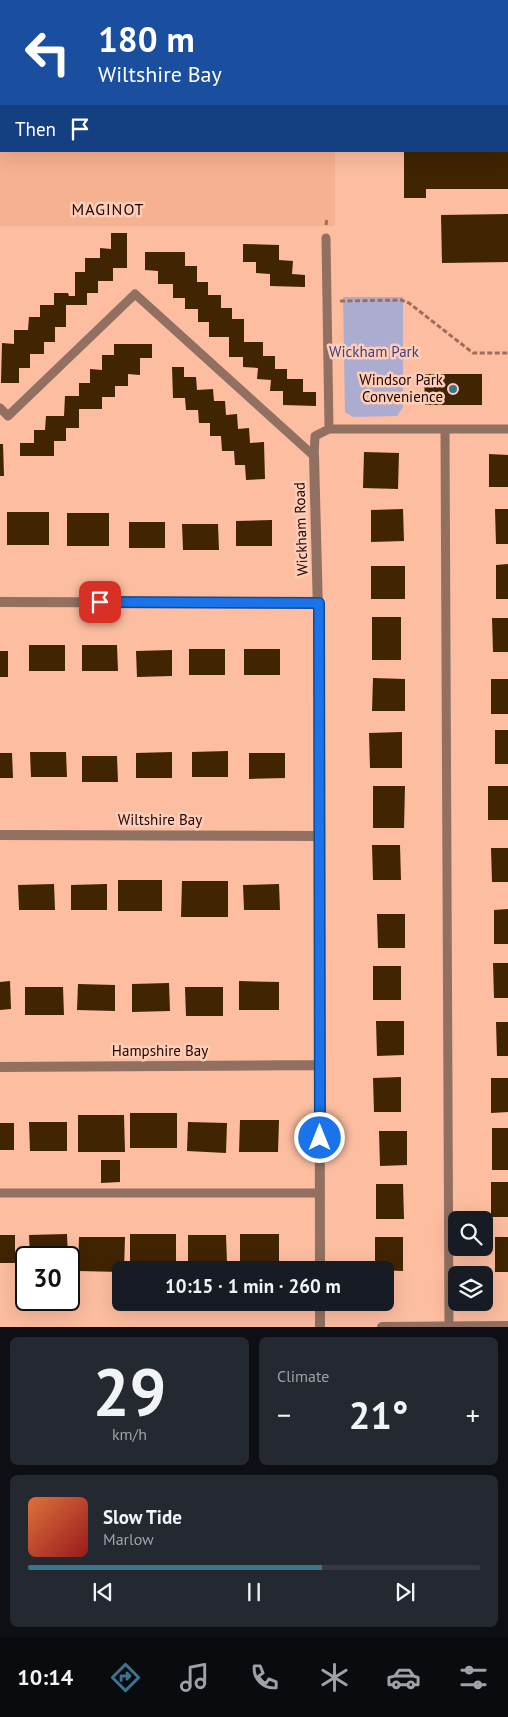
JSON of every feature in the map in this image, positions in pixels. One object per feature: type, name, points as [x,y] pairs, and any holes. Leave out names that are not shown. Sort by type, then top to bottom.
[{"type":"street","name":"Wickham Road","points":[[314,456],[319,603],[320,1261]]},
{"type":"street","points":[[0,602],[319,603]]},
{"type":"street","name":"Wiltshire Bay","points":[[0,835],[319,836]]},
{"type":"street","name":"Hampshire Bay","points":[[0,1067],[320,1065]]},
{"type":"street","points":[[320,1311],[320,1327]]},
{"type":"street","points":[[382,1327],[508,1326]]},
{"type":"lane","points":[[326,238],[328,429]]},
{"type":"lane","points":[[0,408],[8,416],[135,294],[314,456]]},
{"type":"lane","points":[[314,456],[315,436],[328,429],[508,429]]},
{"type":"lane","points":[[445,429],[449,1326]]},
{"type":"lane","points":[[0,1193],[320,1193]]},
{"type":"path","points":[[327,301],[401,300],[409,303],[473,353],[508,353]]},
{"type":"shaded area","points":[[0,152],[335,152],[335,226],[0,226]]},
{"type":"green space","name":"Wickham Park","points":[[343,297],[403,297],[403,407],[397,416],[353,417],[345,412]]},
{"type":"building","points":[[404,152],[508,152],[508,189],[426,189],[426,198],[404,198]]},
{"type":"building","points":[[508,214],[508,262],[442,263],[441,215]]},
{"type":"building","points":[[111,233],[127,233],[127,268],[113,268],[113,281],[98,281],[98,293],[87,293],[87,305],[66,305],[66,327],[55,327],[55,342],[44,342],[44,354],[30,354],[30,368],[19,368],[19,383],[1,383],[2,343],[14,344],[14,330],[28,330],[29,317],[40,317],[40,305],[54,305],[54,293],[68,293],[69,296],[75,296],[75,272],[85,272],[85,258],[100,258],[100,248],[111,249]]},
{"type":"building","points":[[243,244],[279,245],[279,260],[293,261],[292,274],[305,275],[305,287],[270,286],[270,274],[256,273],[256,262],[243,262]]},
{"type":"building","points":[[145,252],[185,252],[185,266],[197,266],[197,282],[208,282],[208,295],[221,295],[221,308],[232,308],[232,319],[244,319],[244,342],[263,342],[263,356],[275,356],[275,369],[287,369],[287,379],[303,379],[303,392],[316,392],[316,406],[283,405],[283,391],[270,391],[271,380],[257,379],[258,368],[243,367],[243,357],[229,357],[229,337],[209,337],[209,322],[198,322],[198,309],[185,309],[185,298],[173,298],[173,284],[158,284],[158,271],[145,270]]},
{"type":"building","points":[[114,344],[152,344],[152,358],[140,358],[140,375],[128,374],[128,386],[115,386],[115,397],[102,397],[102,409],[79,409],[79,428],[66,428],[66,441],[54,441],[54,456],[20,456],[20,443],[34,443],[34,430],[45,430],[46,416],[64,416],[65,396],[79,396],[79,383],[90,383],[90,369],[102,370],[102,355],[114,355]]},
{"type":"building","points":[[172,367],[184,367],[184,377],[196,377],[197,390],[213,389],[214,401],[225,401],[226,415],[237,414],[238,429],[249,428],[250,443],[264,442],[265,479],[246,480],[245,465],[235,465],[234,451],[222,451],[221,436],[210,436],[210,423],[199,423],[198,410],[186,410],[185,398],[173,398]]},
{"type":"building","name":"Windsor Park Convenience","points":[[424,374],[482,374],[482,405],[425,405]]},
{"type":"building","points":[[0,444],[3,444],[4,476],[0,476]]},
{"type":"building","points":[[364,452],[399,453],[398,489],[363,488]]},
{"type":"building","points":[[489,454],[508,455],[508,487],[489,487]]},
{"type":"building","points":[[403,509],[404,541],[371,542],[371,510]]},
{"type":"building","points":[[495,509],[508,509],[508,544],[496,544]]},
{"type":"building","points":[[7,512],[49,512],[49,545],[7,545]]},
{"type":"building","points":[[67,513],[109,513],[109,546],[67,546]]},
{"type":"building","points":[[272,520],[272,546],[236,546],[236,521]]},
{"type":"building","points":[[129,522],[165,522],[165,548],[129,548]]},
{"type":"building","points":[[182,524],[218,524],[219,550],[183,550]]},
{"type":"building","points":[[508,564],[508,599],[496,599],[496,565]]},
{"type":"building","points":[[371,566],[405,566],[405,599],[371,599]]},
{"type":"building","points":[[372,617],[401,617],[401,660],[372,660]]},
{"type":"building","points":[[492,618],[508,618],[508,652],[493,652]]},
{"type":"building","points":[[29,645],[65,645],[65,671],[29,671]]},
{"type":"building","points":[[82,645],[117,645],[118,671],[82,671]]},
{"type":"building","points":[[189,649],[225,649],[225,675],[189,675]]},
{"type":"building","points":[[244,649],[280,649],[280,675],[244,675]]},
{"type":"building","points":[[172,650],[172,676],[137,677],[136,651]]},
{"type":"building","points":[[0,651],[8,651],[8,677],[0,677]]},
{"type":"building","points":[[373,678],[405,679],[405,711],[372,711]]},
{"type":"building","points":[[491,679],[508,679],[508,714],[491,714]]},
{"type":"building","points":[[495,730],[508,730],[508,764],[495,764]]},
{"type":"building","points":[[402,732],[402,768],[370,768],[369,733]]},
{"type":"building","points":[[228,751],[228,777],[192,777],[192,752]]},
{"type":"building","points":[[30,752],[66,752],[67,777],[31,777]]},
{"type":"building","points":[[172,752],[172,778],[136,778],[136,753]]},
{"type":"building","points":[[0,753],[12,753],[13,778],[0,778]]},
{"type":"building","points":[[249,753],[285,753],[285,778],[249,779]]},
{"type":"building","points":[[82,756],[117,756],[118,782],[82,782]]},
{"type":"building","points":[[373,786],[405,786],[404,828],[373,828]]},
{"type":"building","points":[[488,786],[508,786],[508,820],[488,820]]},
{"type":"building","points":[[372,845],[400,845],[401,880],[373,880]]},
{"type":"building","points":[[491,848],[508,848],[508,882],[492,882]]},
{"type":"building","points":[[118,880],[162,880],[162,911],[118,911]]},
{"type":"building","points":[[182,881],[228,881],[228,917],[181,917]]},
{"type":"building","points":[[54,884],[55,910],[19,910],[18,885]]},
{"type":"building","points":[[107,884],[107,910],[71,910],[71,885]]},
{"type":"building","points":[[279,884],[280,910],[244,910],[243,885]]},
{"type":"building","points":[[508,909],[508,944],[494,944],[494,910]]},
{"type":"building","points":[[377,914],[405,914],[405,948],[378,948]]},
{"type":"building","points":[[493,963],[508,963],[508,998],[494,998]]},
{"type":"building","points":[[373,966],[401,966],[401,1000],[373,1000]]},
{"type":"building","points":[[10,981],[11,1009],[0,1010],[0,982]]},
{"type":"building","points":[[239,981],[279,982],[279,1010],[239,1010]]},
{"type":"building","points":[[169,983],[170,1011],[132,1012],[132,984]]},
{"type":"building","points":[[78,984],[115,985],[115,1011],[77,1010]]},
{"type":"building","points":[[25,987],[63,987],[64,1015],[25,1015]]},
{"type":"building","points":[[185,987],[223,987],[223,1016],[186,1016]]},
{"type":"building","points":[[376,1021],[404,1021],[404,1055],[377,1056]]},
{"type":"building","points":[[496,1022],[508,1022],[508,1056],[497,1056]]},
{"type":"building","points":[[401,1077],[401,1112],[374,1112],[373,1078]]},
{"type":"building","points":[[491,1078],[508,1078],[508,1112],[491,1113]]},
{"type":"building","points":[[130,1113],[177,1113],[177,1148],[130,1148]]},
{"type":"building","points":[[78,1115],[124,1115],[125,1152],[78,1152]]},
{"type":"building","points":[[240,1120],[279,1120],[278,1152],[239,1152]]},
{"type":"building","points":[[29,1122],[67,1122],[67,1151],[30,1151]]},
{"type":"building","points":[[188,1122],[227,1123],[226,1153],[187,1151]]},
{"type":"building","points":[[0,1123],[14,1123],[14,1150],[0,1150]]},
{"type":"building","points":[[492,1128],[508,1128],[508,1170],[492,1170]]},
{"type":"building","points":[[379,1131],[407,1131],[407,1165],[380,1166]]},
{"type":"building","points":[[101,1160],[120,1160],[120,1182],[101,1183]]},
{"type":"building","points":[[491,1182],[508,1182],[508,1217],[493,1217],[493,1211],[491,1211]]},
{"type":"building","points":[[376,1184],[403,1184],[404,1219],[376,1219]]},
{"type":"building","points":[[67,1234],[68,1246],[29,1246],[29,1235]]},
{"type":"building","points":[[130,1234],[176,1234],[176,1261],[130,1261]]},
{"type":"building","points":[[240,1234],[279,1234],[279,1261],[240,1261]]},
{"type":"building","points":[[0,1235],[15,1235],[15,1263],[0,1263]]},
{"type":"building","points":[[188,1235],[226,1235],[227,1261],[188,1261]]},
{"type":"building","points":[[79,1237],[125,1237],[124,1261],[112,1261],[112,1272],[80,1271]]},
{"type":"building","points":[[375,1237],[403,1237],[403,1271],[394,1271],[394,1261],[375,1261]]},
{"type":"building","points":[[495,1237],[508,1237],[508,1272],[495,1272]]},
{"type":"place","name":"Windsor Park Convenience","points":[[453,389]]},
{"type":"district","name":"MAGINOT","points":[[108,209]]},
{"type":"route","points":[[100,602],[319,603],[320,1138]]}]
